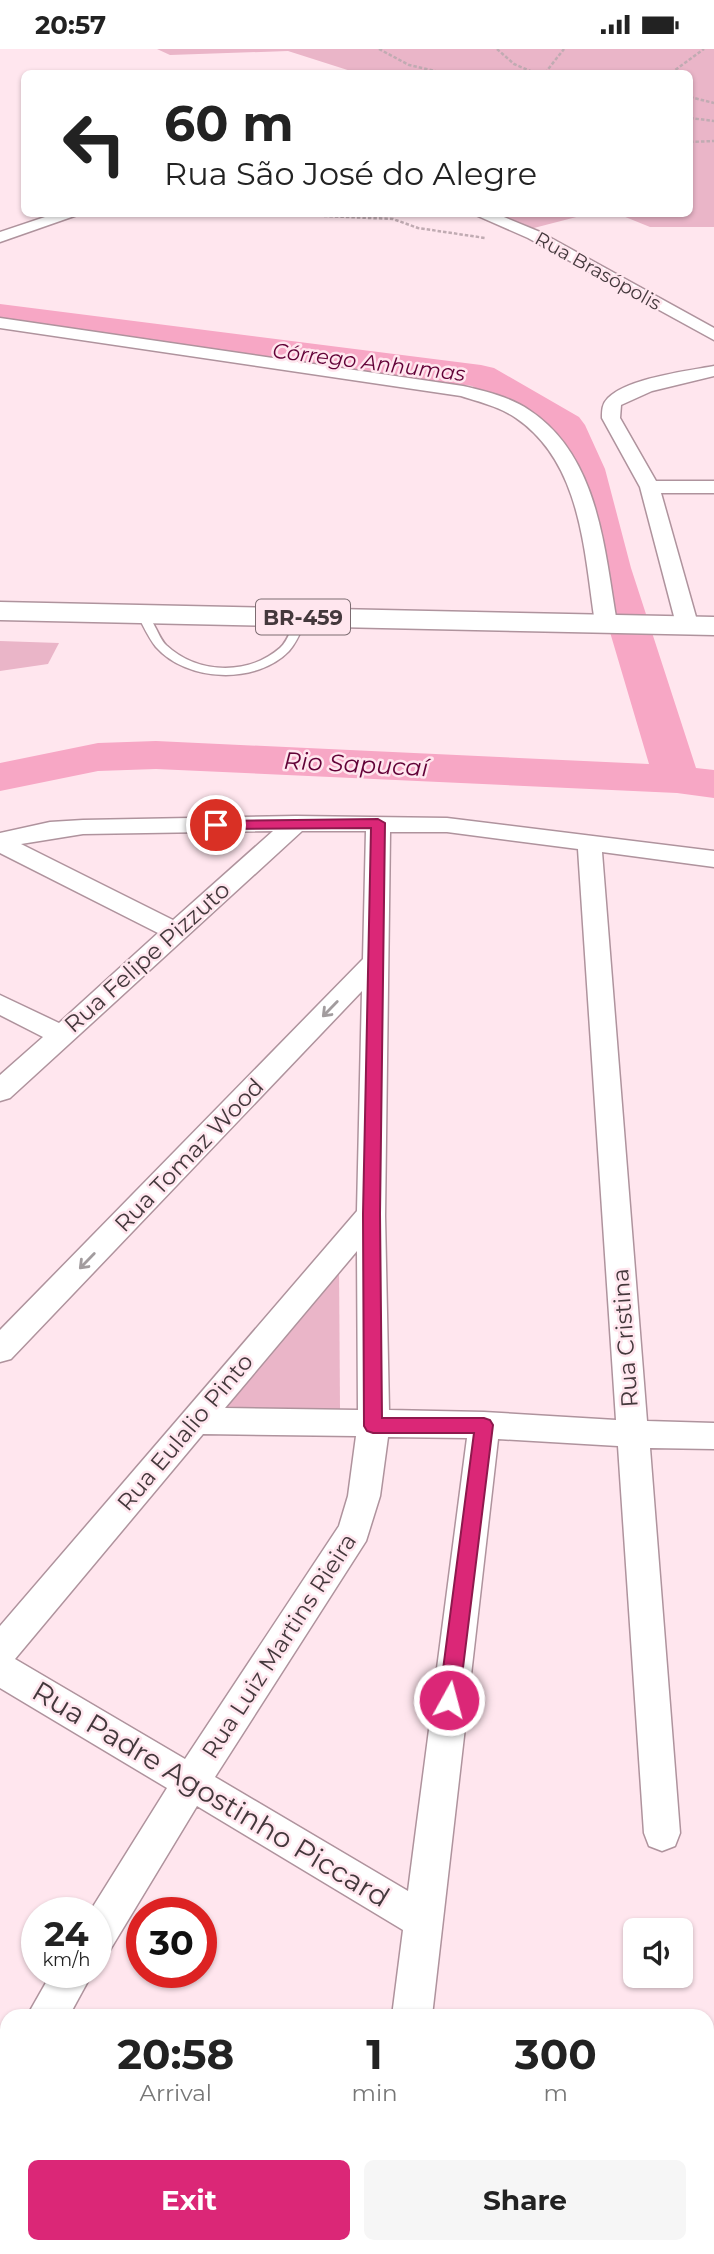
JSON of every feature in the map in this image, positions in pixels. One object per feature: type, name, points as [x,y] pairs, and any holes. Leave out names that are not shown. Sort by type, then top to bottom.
[{"type":"highway","name":"BR-459","points":[[0,611],[689,625]]},
{"type":"street","points":[[0,237],[62,217]]},
{"type":"street","name":"Rua Brasópolis","points":[[489,217],[534,235],[714,335]]},
{"type":"street","points":[[509,217],[534,235]]},
{"type":"street","points":[[0,323],[463,391],[497,400],[535,423],[564,455],[583,499],[614,623]]},
{"type":"street","points":[[689,625],[650,487],[611,418],[613,403],[623,394],[714,370]]},
{"type":"street","points":[[650,487],[714,487]]},
{"type":"street","name":"Rua Felipe Pizzuto","points":[[0,1091],[296,823]]},
{"type":"street","points":[[0,842],[50,830],[83,827],[378,823],[447,825],[714,859]]},
{"type":"street","name":"Rua Luiz Martins Rieira","points":[[112,1910],[354,1531],[364,1503],[373,1426],[371,1214],[378,823]]},
{"type":"street","points":[[0,842],[174,931]]},
{"type":"street","name":"Rua Cristina","points":[[589,842],[662,1833]]},
{"type":"street","name":"Rua Tomaz Wood","points":[[0,1350],[377,960]]},
{"type":"street","points":[[0,1004],[61,1035]]},
{"type":"street","name":"Rua Eulalio Pinto","points":[[0,1651],[371,1214]]},
{"type":"street","points":[[194,1421],[373,1426],[484,1425],[714,1436]]},
{"type":"street","points":[[413,2009],[484,1425]]},
{"type":"street","name":"Rua Padre Agostinho Piccard","points":[[0,1669],[422,1920]]},
{"type":"street","points":[[51,2009],[64,1988]]},
{"type":"lane","points":[[142,614],[161,646],[185,665],[215,672],[258,667],[286,648],[302,617]]},
{"type":"path","points":[[380,49],[409,65],[431,70]]},
{"type":"path","points":[[497,49],[514,64],[528,70]]},
{"type":"path","points":[[547,70],[564,49]]},
{"type":"path","points":[[675,70],[704,49]]},
{"type":"path","points":[[693,98],[714,103]]},
{"type":"path","points":[[693,118],[714,121]]},
{"type":"path","points":[[693,142],[714,141]]},
{"type":"path","points":[[348,217],[393,219],[418,228],[482,238],[534,235]]},
{"type":"shaded area","points":[[157,49],[714,49],[714,227],[650,227],[625,217],[693,217],[693,70],[348,70],[288,51],[170,55]]},
{"type":"shaded area","points":[[504,217],[576,217],[530,229]]},
{"type":"shaded area","points":[[0,641],[59,643],[48,664],[0,671]]},
{"type":"shaded area","points":[[339,1265],[340,1409],[220,1408]]},
{"type":"waterway","name":"Córrego Anhumas","points":[[0,314],[481,376],[566,425],[586,469],[611,568],[677,779]]},
{"type":"waterway","name":"Rio Sapucaí","points":[[0,777],[98,757],[156,755],[677,779]]},
{"type":"waterway","name":"Rio Sapucaí","points":[[677,779],[712,784]]},
{"type":"route","points":[[216,825],[378,823],[371,1214],[373,1426],[484,1425],[449,1700]]}]
